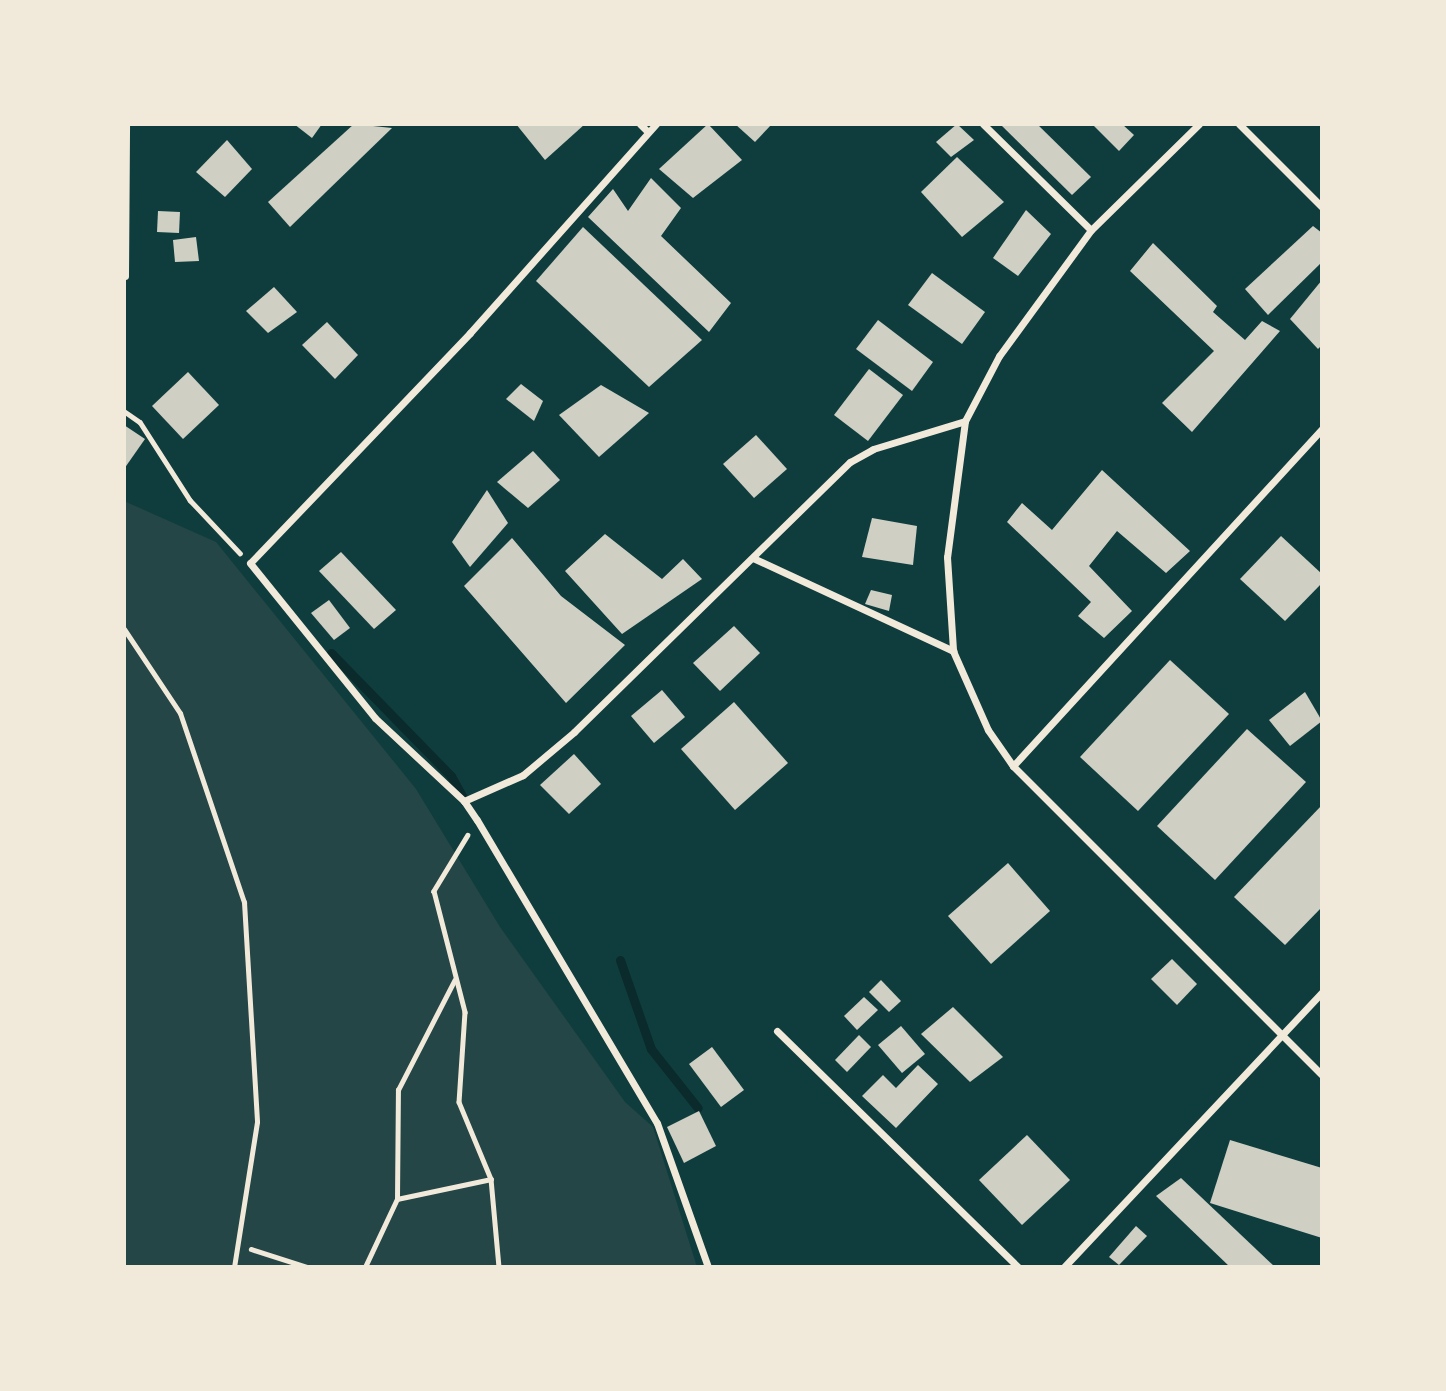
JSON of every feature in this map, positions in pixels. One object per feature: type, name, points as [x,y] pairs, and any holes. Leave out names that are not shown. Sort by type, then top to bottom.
[{"type":"street","points":[[125,276],[126,124]]},
{"type":"street","points":[[640,124],[648,132]]},
{"type":"street","points":[[656,124],[470,333],[250,563],[375,718],[464,802],[477,820],[657,1123],[708,1267]]},
{"type":"street","points":[[983,124],[1091,230]]},
{"type":"street","points":[[1199,124],[1091,230],[999,356],[965,421],[947,557],[953,651],[988,730],[1013,766],[1322,1075]]},
{"type":"street","points":[[1240,124],[1322,207]]},
{"type":"street","points":[[464,802],[523,775],[753,558],[850,462],[873,449],[965,421]]},
{"type":"street","points":[[1013,766],[1322,429]]},
{"type":"street","points":[[753,558],[953,651]]},
{"type":"street","points":[[1064,1267],[1322,992]]},
{"type":"street","points":[[777,1031],[1018,1267]]},
{"type":"lane","points":[[124,629],[180,713],[244,902],[257,1122],[240,1245],[234,1267]]},
{"type":"path","points":[[124,411],[140,422],[190,500],[250,563]]},
{"type":"path","points":[[477,820],[434,891],[453,957],[454,980],[466,1012],[458,1102],[491,1179],[499,1267]]},
{"type":"path","points":[[365,1267],[397,1199],[398,1090],[454,980]]},
{"type":"path","points":[[397,1199],[491,1179]]},
{"type":"path","points":[[240,1245],[307,1267]]},
{"type":"shaded area","points":[[124,501],[216,542],[416,789],[500,927],[625,1102],[653,1127],[697,1267],[124,1267]]},
{"type":"building","points":[[294,124],[322,124],[312,138]]},
{"type":"building","points":[[354,124],[392,128],[290,227],[268,202]]},
{"type":"building","points":[[516,124],[585,124],[545,160]]},
{"type":"building","points":[[708,124],[742,160],[693,198],[659,169]]},
{"type":"building","points":[[735,124],[772,124],[755,142]]},
{"type":"building","points":[[957,124],[974,140],[951,157],[936,142]]},
{"type":"building","points":[[1000,124],[1037,124],[1091,177],[1072,195]]},
{"type":"building","points":[[1092,124],[1122,124],[1134,135],[1119,151]]},
{"type":"building","points":[[227,140],[252,169],[225,197],[196,172]]},
{"type":"building","points":[[957,157],[1004,202],[962,237],[921,192]]},
{"type":"building","points":[[651,178],[681,208],[661,236],[731,303],[709,332],[588,217],[613,189],[628,211]]},
{"type":"building","points":[[1026,210],[1051,234],[1018,276],[993,258]]},
{"type":"building","points":[[158,211],[180,212],[179,233],[157,232]]},
{"type":"building","points":[[1313,226],[1322,233],[1322,262],[1268,315],[1245,289]]},
{"type":"building","points":[[583,227],[702,340],[649,387],[536,281]]},
{"type":"building","points":[[196,237],[199,261],[175,262],[173,240]]},
{"type":"building","points":[[1153,243],[1217,306],[1213,312],[1245,340],[1262,321],[1280,331],[1192,432],[1162,403],[1214,351],[1130,271]]},
{"type":"building","points":[[932,273],[985,312],[962,344],[908,305]]},
{"type":"building","points":[[1322,280],[1322,345],[1318,349],[1290,319]]},
{"type":"building","points":[[274,287],[297,312],[268,333],[246,311]]},
{"type":"building","points":[[878,320],[933,362],[912,391],[856,349]]},
{"type":"building","points":[[327,322],[358,355],[335,379],[302,345]]},
{"type":"building","points":[[869,369],[903,395],[868,441],[834,415]]},
{"type":"building","points":[[188,372],[219,405],[183,439],[152,406]]},
{"type":"building","points":[[521,384],[543,401],[534,421],[506,399]]},
{"type":"building","points":[[601,385],[649,413],[599,457],[559,415]]},
{"type":"building","points":[[124,425],[145,439],[124,469]]},
{"type":"building","points":[[756,435],[787,469],[754,498],[723,464]]},
{"type":"building","points":[[533,451],[560,480],[528,508],[497,482]]},
{"type":"building","points":[[1102,470],[1190,551],[1166,573],[1117,531],[1089,566],[1132,611],[1104,638],[1078,616],[1091,602],[1007,522],[1022,503],[1052,530]]},
{"type":"building","points":[[487,490],[508,523],[470,567],[452,542]]},
{"type":"building","points":[[872,518],[917,526],[913,565],[862,557]]},
{"type":"building","points":[[605,534],[662,579],[683,559],[702,579],[622,634],[565,571]]},
{"type":"building","points":[[1281,536],[1322,574],[1322,583],[1285,621],[1240,579]]},
{"type":"building","points":[[512,538],[561,596],[625,645],[566,703],[464,586]]},
{"type":"building","points":[[341,552],[396,610],[374,629],[319,571]]},
{"type":"building","points":[[871,590],[892,595],[889,611],[865,604]]},
{"type":"building","points":[[329,600],[350,628],[334,640],[311,613]]},
{"type":"building","points":[[734,626],[760,653],[720,691],[693,663]]},
{"type":"building","points":[[1170,660],[1229,714],[1138,811],[1080,757]]},
{"type":"building","points":[[662,690],[685,717],[654,743],[631,716]]},
{"type":"building","points":[[1305,692],[1322,721],[1290,746],[1269,720]]},
{"type":"building","points":[[734,702],[788,763],[735,810],[681,749]]},
{"type":"building","points":[[1247,729],[1306,782],[1215,880],[1157,826]]},
{"type":"building","points":[[574,754],[601,784],[569,814],[540,785]]},
{"type":"building","points":[[1322,805],[1322,907],[1285,945],[1234,897]]},
{"type":"building","points":[[1008,863],[1050,911],[991,964],[948,916]]},
{"type":"building","points":[[1172,959],[1197,984],[1177,1005],[1151,979]]},
{"type":"building","points":[[881,980],[901,1001],[889,1012],[869,992]]},
{"type":"building","points":[[864,997],[878,1010],[857,1030],[844,1016]]},
{"type":"building","points":[[953,1007],[1003,1057],[970,1082],[921,1034]]},
{"type":"building","points":[[901,1026],[925,1054],[902,1073],[878,1045]]},
{"type":"building","points":[[859,1035],[871,1047],[847,1072],[835,1060]]},
{"type":"building","points":[[712,1047],[744,1090],[721,1107],[689,1064]]},
{"type":"building","points":[[918,1065],[938,1084],[896,1128],[862,1096],[883,1075],[896,1088]]},
{"type":"building","points":[[699,1111],[716,1146],[684,1163],[667,1127]]},
{"type":"building","points":[[1027,1135],[1070,1180],[1022,1225],[979,1180]]},
{"type":"building","points":[[1230,1140],[1322,1168],[1322,1238],[1210,1203]]},
{"type":"building","points":[[1181,1178],[1275,1267],[1230,1267],[1156,1196]]},
{"type":"building","points":[[1136,1226],[1147,1236],[1119,1265],[1109,1257]]},
{"type":"waterway","points":[[331,653],[451,776],[466,803]]},
{"type":"waterway","points":[[620,960],[651,1049],[698,1108]]}]
